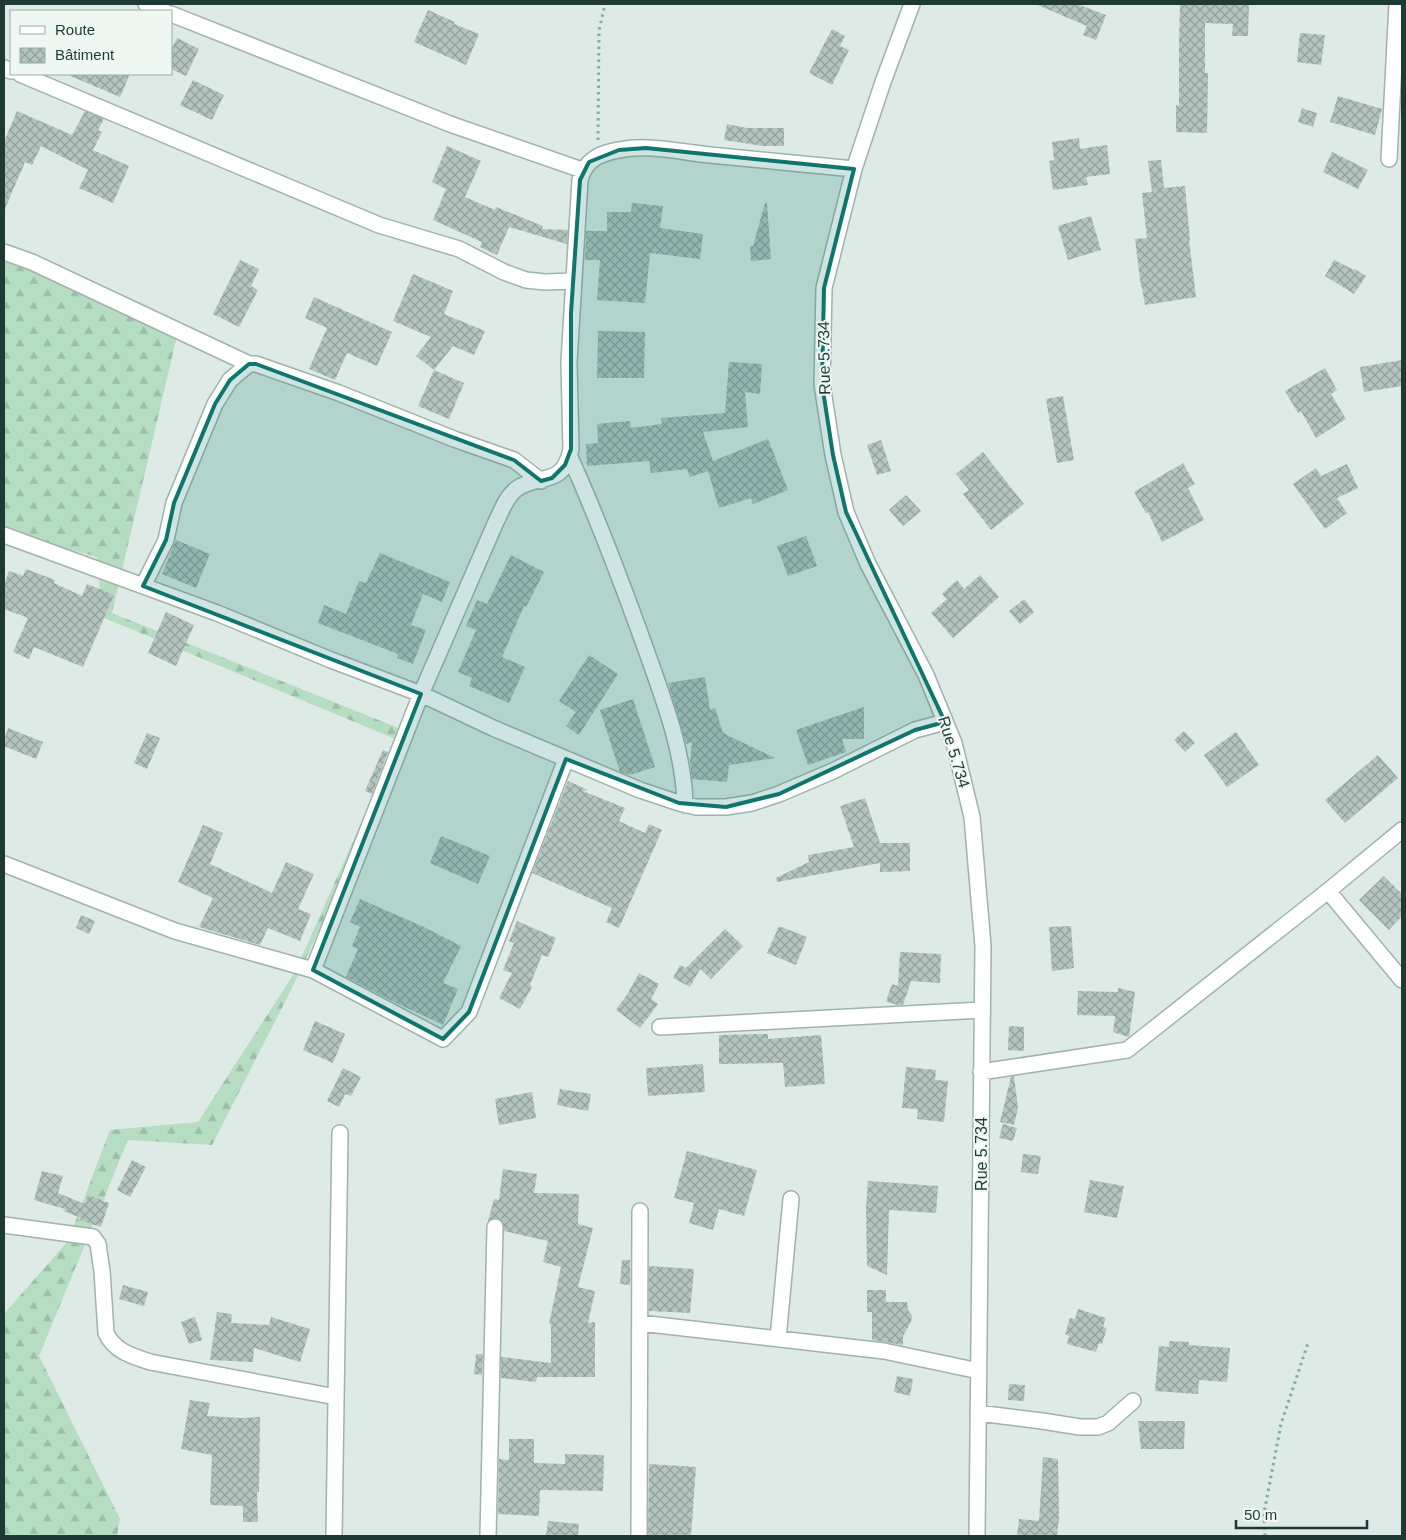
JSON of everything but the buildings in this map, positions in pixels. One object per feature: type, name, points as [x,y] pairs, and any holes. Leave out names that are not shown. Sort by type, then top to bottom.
[{"type":"street","points":[[146,4],[161,10]]},
{"type":"street","name":"Rue 5.734","points":[[912,4],[854,169],[824,288],[822,384],[833,455],[846,512],[868,564],[926,675],[946,722],[954,743],[972,817],[983,946],[977,1536]]},
{"type":"street","points":[[1389,159],[1396,4]]},
{"type":"street","points":[[172,14],[450,124],[582,170]]},
{"type":"street","points":[[22,75],[379,226],[459,249],[504,272],[526,280],[545,282],[574,281]]},
{"type":"street","points":[[313,970],[421,694],[507,499],[516,490],[527,484],[552,478],[566,465],[570,457],[569,362],[582,170],[598,156],[619,150],[646,148],[854,169]]},
{"type":"street","points":[[4,252],[32,262],[249,364],[256,364],[339,393],[454,439],[514,460],[541,481]]},
{"type":"street","points":[[143,586],[166,540],[174,503],[215,404],[230,380],[249,364]]},
{"type":"street","points":[[570,457],[585,490],[630,606],[667,709],[682,770],[685,805]]},
{"type":"street","points":[[5,540],[217,613],[331,660],[421,694],[493,728],[640,790],[696,808],[726,807],[752,803],[833,771],[915,730],[946,722]]},
{"type":"street","points":[[4,864],[174,931],[313,970],[443,1039],[468,1012],[566,759]]},
{"type":"street","points":[[981,1072],[1127,1050],[1402,830]]},
{"type":"street","points":[[1328,891],[1402,980]]},
{"type":"street","points":[[660,1027],[982,1010]]},
{"type":"street","points":[[334,1536],[340,1133]]},
{"type":"street","points":[[778,1338],[791,1199]]},
{"type":"street","points":[[639,1536],[640,1211]]},
{"type":"street","points":[[4,1225],[93,1237],[98,1244],[102,1272],[106,1333],[113,1343],[127,1354],[150,1362],[336,1396]]},
{"type":"street","points":[[488,1536],[495,1227]]},
{"type":"street","points":[[640,1323],[884,1351],[979,1371]]},
{"type":"street","points":[[978,1413],[1042,1420],[1080,1427],[1098,1427],[1108,1423],[1133,1401]]},
{"type":"path","points":[[598,156],[599,31],[606,4]]},
{"type":"path","points":[[1265,1536],[1264,1513],[1281,1424],[1308,1343]]},
{"type":"highlighted area","points":[[646,148],[854,169],[824,288],[822,384],[833,455],[846,512],[945,722],[915,730],[779,794],[726,807],[679,803],[566,759],[469,1012],[443,1039],[313,970],[421,694],[143,586],[166,540],[174,503],[215,404],[230,380],[249,364],[256,364],[514,460],[541,481],[552,478],[565,465],[571,449],[571,313],[580,180],[589,162],[619,150]]},
{"type":"green space","points":[[4,262],[54,273],[177,336],[112,613],[411,733],[293,986],[212,1145],[128,1140],[39,1356],[120,1519],[117,1536],[4,1536],[4,1314],[68,1241],[110,1130],[198,1122],[295,972],[398,740],[102,617],[97,557],[4,532]]}]
